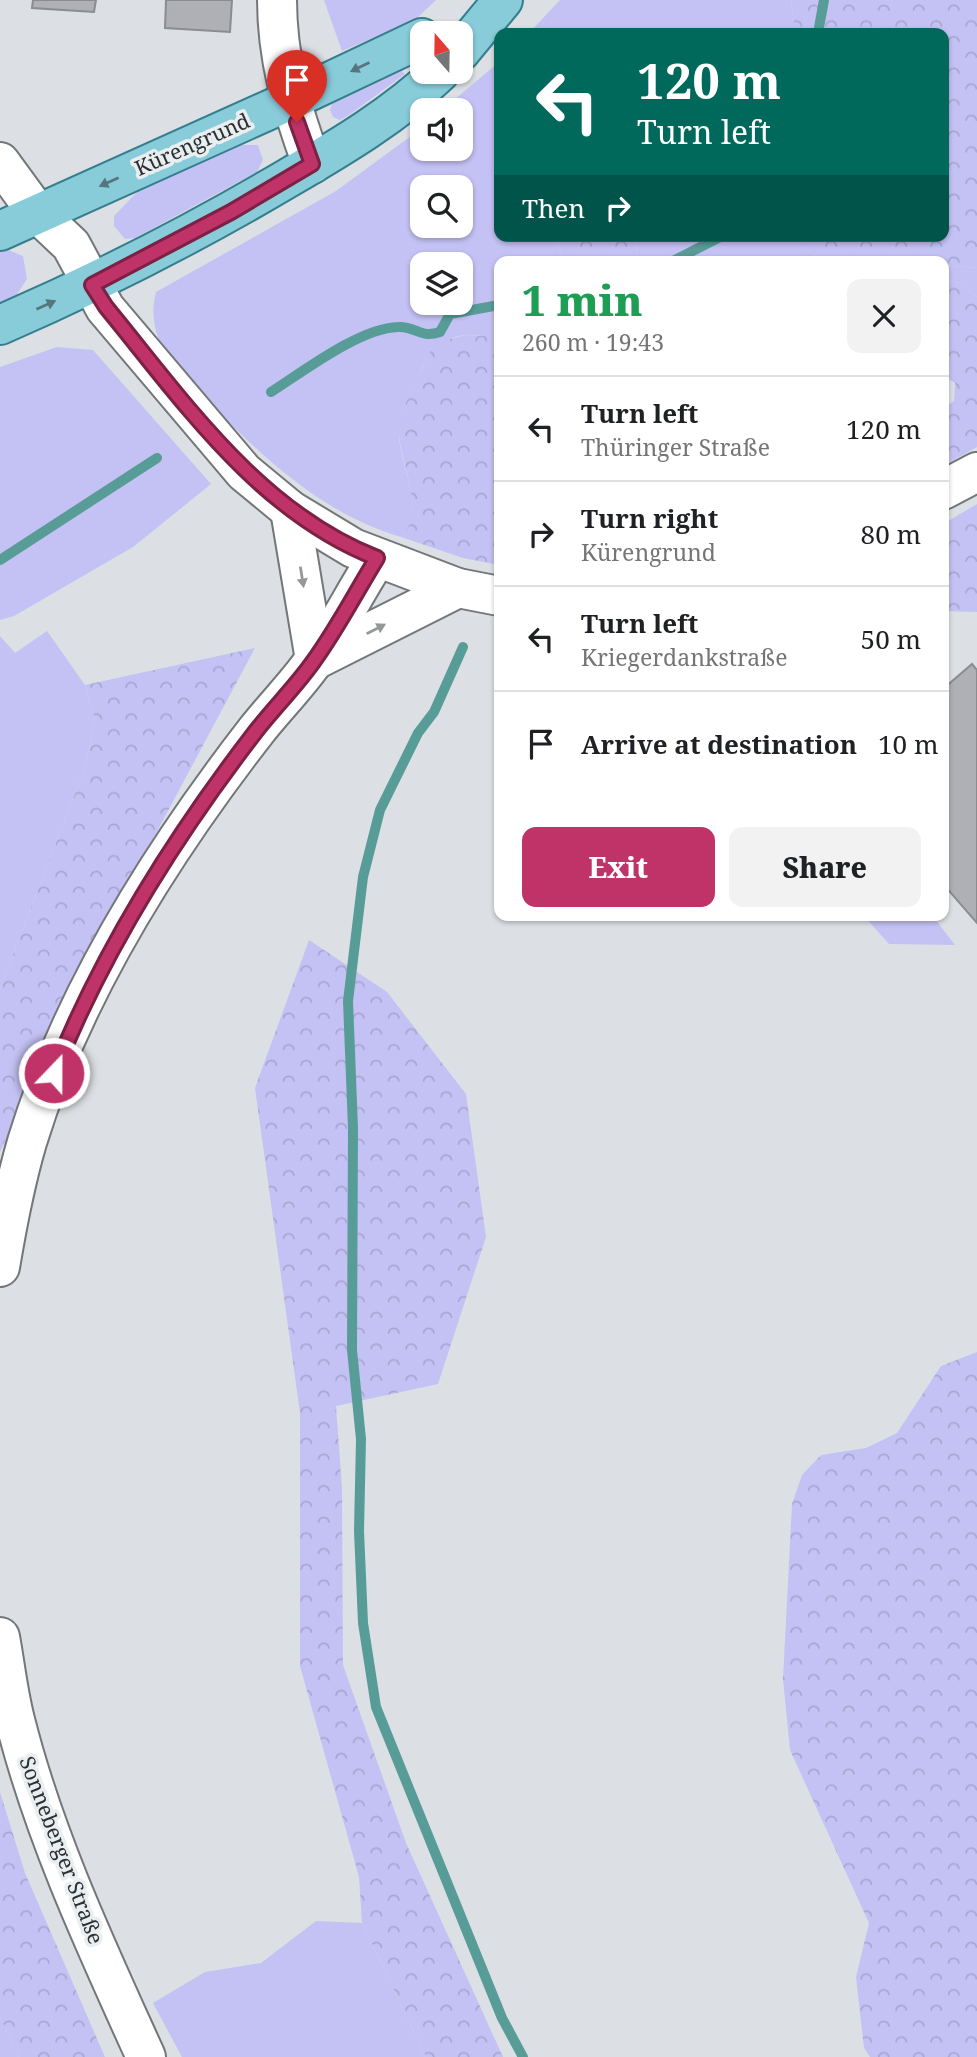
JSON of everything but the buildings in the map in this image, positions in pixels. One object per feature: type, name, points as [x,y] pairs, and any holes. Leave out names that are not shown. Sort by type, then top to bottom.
[{"type":"main road","points":[[450,21],[485,0]]},
{"type":"main road","points":[[473,36],[503,0]]},
{"type":"main road","name":"Kürengrund","points":[[0,231],[410,44]]},
{"type":"main road","points":[[0,325],[92,285],[231,212],[410,101],[428,84]]},
{"type":"street","points":[[277,0],[289,101],[312,164]]},
{"type":"street","points":[[0,162],[38,214],[56,255],[92,285],[106,307],[244,472],[290,510],[365,553],[458,588],[494,595]]},
{"type":"street","points":[[949,487],[977,472]]},
{"type":"street","points":[[290,510],[315,660]]},
{"type":"street","points":[[0,1267],[12,1200],[28,1140],[81,1008],[110,951],[172,849],[256,732],[315,660],[365,553]]},
{"type":"street","points":[[315,660],[458,588]]},
{"type":"street","name":"Sonneberger Straße","points":[[0,1637],[14,1718],[32,1780],[76,1894],[146,2057]]},
{"type":"green space","points":[[324,0],[436,0],[415,20],[342,51]]},
{"type":"green space","points":[[560,0],[791,0],[794,28],[534,28]]},
{"type":"green space","points":[[791,0],[977,0],[977,268],[949,266],[949,256],[817,256],[800,242],[949,242],[949,28],[794,28]]},
{"type":"green space","points":[[494,66],[494,242],[557,242],[561,256],[494,256],[494,342],[470,335],[451,338],[438,345],[426,361],[400,421],[402,456],[412,499],[409,526],[401,537],[366,524],[334,507],[304,488],[276,465],[222,416],[171,363],[162,346],[154,320],[156,292],[336,191],[410,137],[410,161],[473,161],[473,98],[456,98]]},
{"type":"green space","points":[[402,71],[405,74],[349,115],[340,120],[333,117],[330,110],[332,104]]},
{"type":"green space","points":[[241,145],[258,145],[263,160],[257,172],[135,238],[125,239],[114,226],[114,216],[138,191]]},
{"type":"green space","points":[[557,242],[636,242],[637,256],[561,256]]},
{"type":"green space","points":[[636,242],[801,242],[817,256],[637,256]]},
{"type":"green space","points":[[8,250],[23,256],[27,279],[17,294],[0,306],[0,252]]},
{"type":"green space","points":[[949,266],[977,268],[977,297],[957,282],[949,281]]},
{"type":"green space","points":[[949,281],[957,282],[977,297],[977,447],[949,463],[949,404],[954,401],[955,383],[949,379]]},
{"type":"green space","points":[[467,335],[488,336],[494,341],[494,564],[463,558],[401,537],[412,514],[412,501],[400,445],[399,425],[427,358],[434,347],[446,340]]},
{"type":"green space","points":[[57,347],[93,350],[211,484],[133,547],[14,616],[0,620],[0,367]]},
{"type":"green space","points":[[977,504],[977,612],[949,611],[949,520]]},
{"type":"green space","points":[[47,631],[85,685],[95,720],[85,767],[0,989],[0,636],[15,653]]},
{"type":"green space","points":[[255,648],[91,955],[0,1152],[0,989],[85,767],[95,720],[85,685]]},
{"type":"green space","points":[[868,921],[937,921],[955,945],[889,944]]},
{"type":"green space","points":[[309,940],[387,992],[466,1094],[486,1237],[438,1384],[336,1406],[342,1488],[343,1665],[406,1843],[503,2057],[426,2057],[362,1923],[359,1877],[300,1666],[300,1413],[255,1088]]},
{"type":"green space","points":[[977,1352],[977,2057],[870,2057],[864,2048],[856,1977],[869,1923],[790,1750],[783,1679],[792,1504],[802,1475],[821,1455],[866,1448],[897,1433],[941,1366]]},
{"type":"green space","points":[[0,1792],[25,1873],[105,2057],[19,2057],[0,2017]]},
{"type":"green space","points":[[316,1921],[362,1923],[426,2057],[182,2057],[153,2003],[205,1972],[261,1963]]},
{"type":"green space","points":[[0,2017],[19,2057],[0,2057]]},
{"type":"waterway","points":[[819,28],[824,0]]},
{"type":"waterway","points":[[683,256],[710,242]]},
{"type":"waterway","points":[[271,392],[333,352],[367,335],[398,327],[433,334],[440,332],[450,314],[494,306]]},
{"type":"waterway","points":[[0,560],[157,458]]},
{"type":"waterway","points":[[463,647],[434,712],[418,733],[380,810],[363,877],[348,1001],[353,1128],[352,1350],[361,1439],[359,1531],[363,1623],[376,1707],[502,2018],[523,2057]]},
{"type":"route","points":[[54,1073],[81,1008],[116,940],[172,849],[256,732],[315,660],[377,558],[353,548],[290,510],[244,472],[106,307],[92,285],[231,212],[312,164],[297,122]]}]
